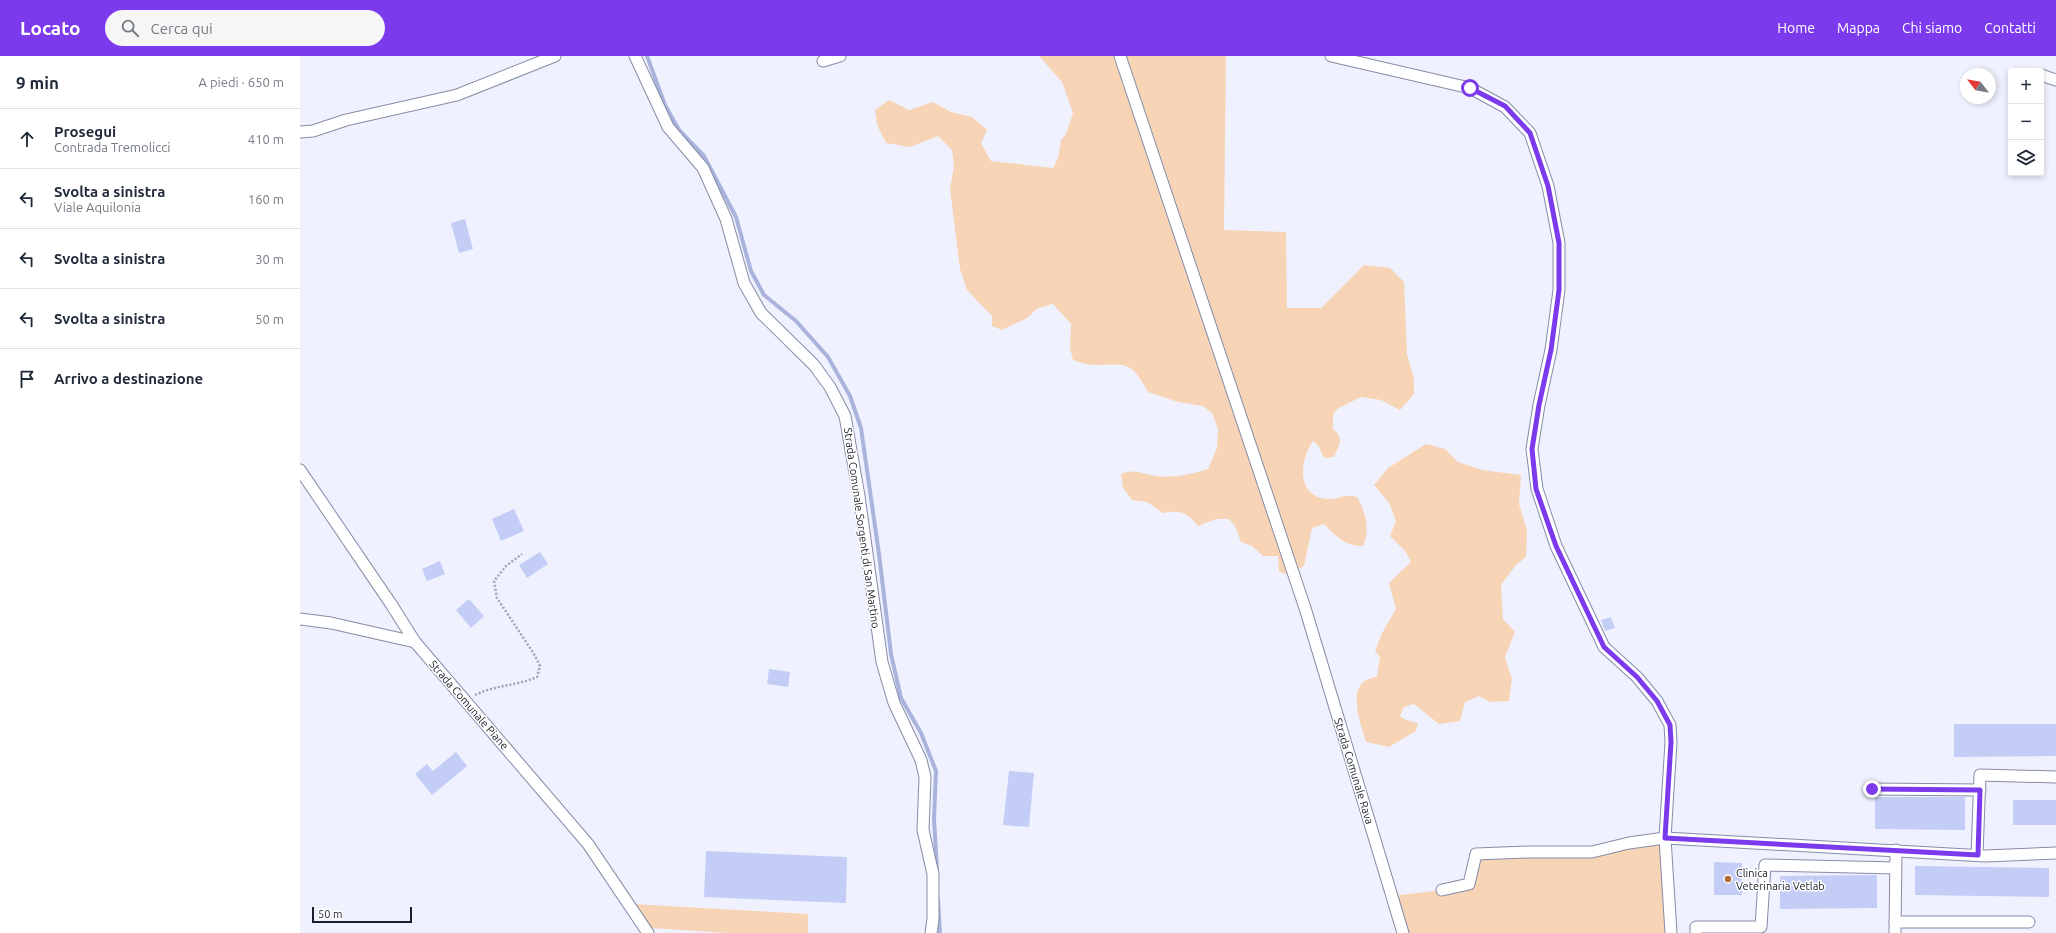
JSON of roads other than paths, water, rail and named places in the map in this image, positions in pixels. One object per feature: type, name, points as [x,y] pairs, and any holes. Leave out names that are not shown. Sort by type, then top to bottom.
[{"type":"street","points":[[300,132],[313,131],[346,120],[457,95],[555,56]]},
{"type":"street","name":"Strada Comunale Sorgenti di San Martino","points":[[635,56],[668,127],[703,168],[726,219],[744,283],[761,313],[814,365],[830,387],[845,416],[859,496],[882,662],[894,703],[921,760],[924,777],[923,830],[933,874],[933,919],[931,933]]},
{"type":"street","points":[[823,61],[840,56]]},
{"type":"street","name":"Strada Comunale Rava","points":[[1120,56],[1304,608],[1403,933]]},
{"type":"street","points":[[1331,56],[1470,88],[1505,106],[1530,133],[1548,186],[1559,243],[1559,290],[1552,343],[1539,405],[1532,449],[1536,489],[1556,546],[1604,647],[1637,677],[1657,701],[1670,725],[1671,742],[1665,838],[1671,933]]},
{"type":"street","points":[[2044,76],[2056,80]]},
{"type":"street","name":"Strada Comunale Piane","points":[[300,470],[415,642],[588,844],[648,933]]},
{"type":"street","points":[[300,619],[331,623],[415,642]]},
{"type":"street","points":[[1978,855],[1980,775],[2056,777]]},
{"type":"street","points":[[1872,789],[1980,790]]},
{"type":"street","points":[[1442,890],[1469,884],[1476,854],[1592,852],[1629,843],[1665,838],[1978,855],[2056,853]]},
{"type":"street","points":[[1895,933],[1896,850]]},
{"type":"street","points":[[1696,933],[1696,927],[1761,927],[1765,865],[1896,868]]},
{"type":"street","points":[[1895,922],[1940,927],[2029,922]]},
{"type":"waterway","points":[[647,56],[665,105],[679,130],[704,156],[736,217],[751,271],[764,295],[796,321],[828,357],[850,396],[861,428],[879,554],[891,654],[901,698],[921,733],[936,771],[934,819],[937,869]]},
{"type":"waterway","points":[[938,900],[940,933]]},
{"type":"place","name":"Clinica Veterinaria Vetlab","points":[[1728,879]]}]
